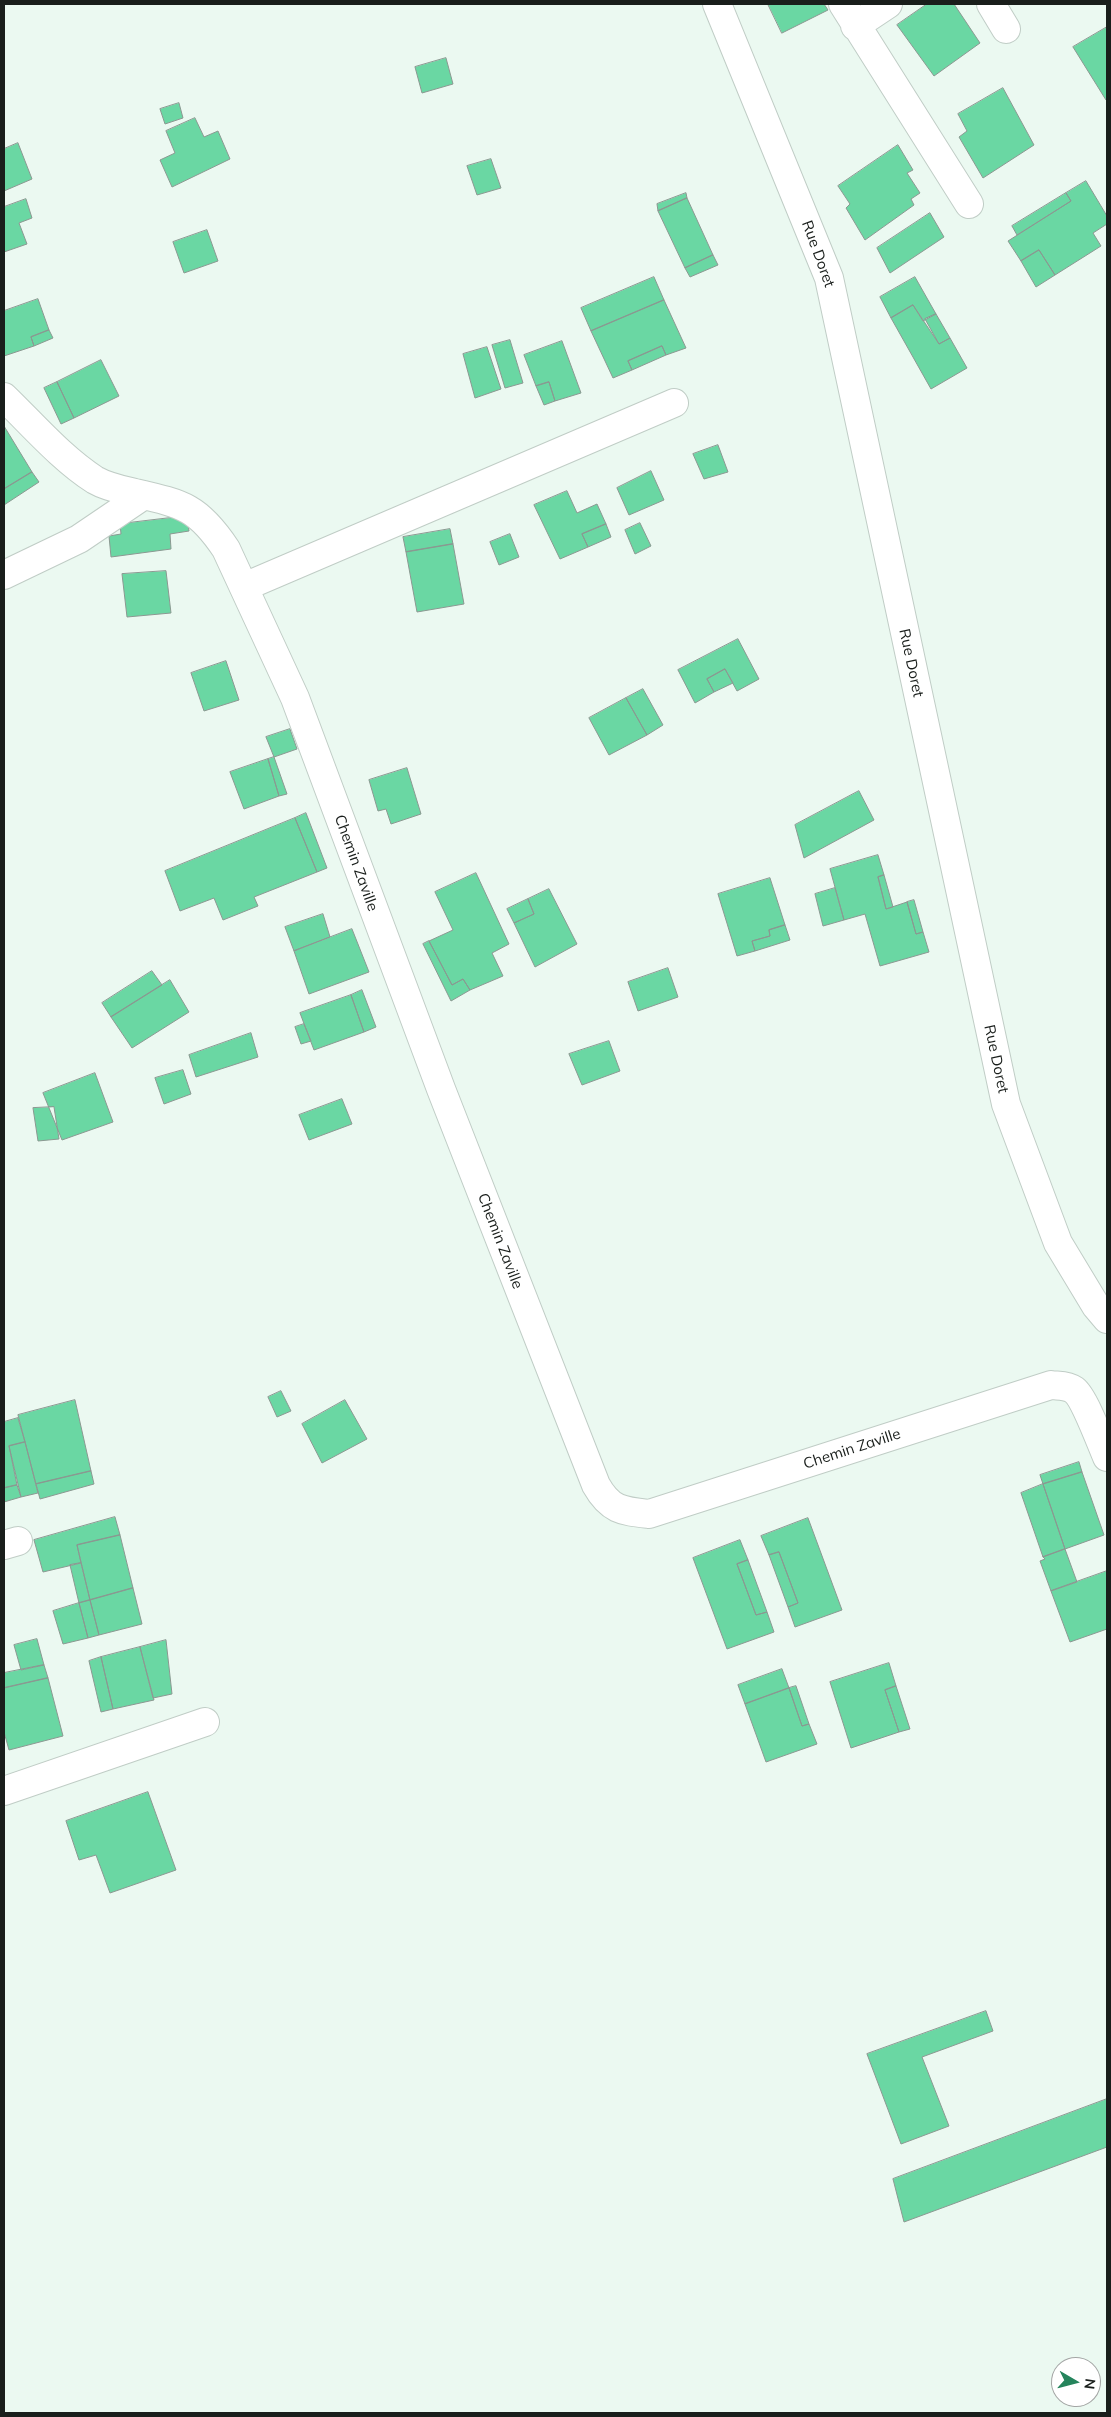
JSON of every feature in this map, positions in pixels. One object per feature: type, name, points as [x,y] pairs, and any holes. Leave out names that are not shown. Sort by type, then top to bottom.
[{"type":"street","name":"Rue Doret","points":[[717,4],[829,278],[1006,1104],[1058,1243],[1096,1306],[1107,1319]]},
{"type":"street","points":[[888,4],[849,15],[969,204]]},
{"type":"street","points":[[991,4],[1006,28]]},
{"type":"street","name":"Chemin Zaville","points":[[4,397],[76,465],[97,481],[173,502],[197,513],[222,543],[295,698],[441,1089],[596,1485],[604,1500],[622,1511],[649,1514],[1051,1385],[1064,1386],[1075,1390],[1083,1402],[1107,1457]]},
{"type":"street","points":[[244,587],[674,403]]},
{"type":"street","points":[[4,575],[79,538],[144,495]]},
{"type":"street","points":[[4,1791],[206,1722]]},
{"type":"building","points":[[768,4],[824,4],[828,10],[782,33]]},
{"type":"building","points":[[927,4],[954,4],[980,43],[934,76],[897,25]]},
{"type":"building","points":[[1107,27],[1107,100],[1106,100],[1073,47]]},
{"type":"building","points":[[446,58],[453,84],[422,93],[415,67]]},
{"type":"building","points":[[1003,88],[1034,145],[983,178],[959,137],[967,131],[958,114]]},
{"type":"building","points":[[179,103],[183,118],[165,124],[160,109]]},
{"type":"building","points":[[195,118],[204,137],[218,131],[230,159],[172,187],[160,160],[175,153],[166,131]]},
{"type":"building","points":[[18,143],[32,179],[4,191],[4,149]]},
{"type":"building","points":[[898,145],[913,170],[907,173],[920,193],[911,199],[914,205],[865,240],[846,208],[850,204],[838,186]]},
{"type":"building","points":[[491,159],[501,188],[477,195],[467,166]]},
{"type":"building","points":[[1086,181],[1107,216],[1107,224],[1093,233],[1101,246],[1055,275],[1039,250],[1021,261],[1008,241],[1071,201],[1066,193]]},
{"type":"building","points":[[686,193],[687,198],[658,211],[657,204]]},
{"type":"building","points":[[1066,193],[1071,201],[1017,235],[1012,226]]},
{"type":"building","points":[[687,198],[713,255],[685,268],[658,211]]},
{"type":"building","points":[[26,199],[32,218],[19,223],[27,244],[4,252],[4,207]]},
{"type":"building","points":[[930,213],[944,237],[890,273],[877,248]]},
{"type":"building","points":[[207,230],[218,261],[184,273],[173,242]]},
{"type":"building","points":[[1039,250],[1055,275],[1036,287],[1021,261]]},
{"type":"building","points":[[713,255],[718,265],[690,277],[685,268]]},
{"type":"building","points":[[654,277],[664,300],[591,331],[581,308]]},
{"type":"building","points":[[915,277],[936,314],[923,321],[913,305],[891,318],[880,297]]},
{"type":"building","points":[[38,299],[49,330],[31,337],[34,346],[4,356],[4,311]]},
{"type":"building","points":[[664,300],[686,348],[666,355],[662,346],[628,361],[632,370],[613,378],[591,331]]},
{"type":"building","points":[[913,305],[939,344],[950,338],[967,368],[931,389],[891,318]]},
{"type":"building","points":[[936,314],[950,338],[939,344],[925,319]]},
{"type":"building","points":[[49,330],[53,338],[34,346],[31,337]]},
{"type":"building","points":[[510,340],[523,383],[505,388],[492,345]]},
{"type":"building","points":[[562,341],[581,393],[555,401],[549,382],[536,386],[524,355]]},
{"type":"building","points":[[662,346],[666,355],[632,370],[628,361]]},
{"type":"building","points":[[487,347],[501,389],[475,398],[463,354]]},
{"type":"building","points":[[101,360],[119,396],[74,418],[57,382]]},
{"type":"building","points":[[57,382],[74,418],[61,424],[44,388]]},
{"type":"building","points":[[549,382],[555,401],[544,405],[536,386]]},
{"type":"building","points":[[4,426],[32,472],[4,489]]},
{"type":"building","points":[[718,445],[728,472],[704,479],[693,454]]},
{"type":"building","points":[[651,471],[664,500],[629,515],[617,488]]},
{"type":"building","points":[[32,472],[39,482],[4,505],[4,489]]},
{"type":"building","points":[[567,491],[577,513],[597,504],[606,524],[582,534],[588,547],[560,559],[534,505]]},
{"type":"building","points":[[187,516],[189,531],[170,534],[171,549],[111,557],[109,536],[121,534],[120,524]]},
{"type":"building","points":[[640,523],[651,546],[635,554],[625,530]]},
{"type":"building","points":[[606,524],[611,537],[588,547],[582,534]]},
{"type":"building","points":[[450,529],[453,544],[406,552],[403,537]]},
{"type":"building","points":[[510,534],[519,557],[499,565],[490,542]]},
{"type":"building","points":[[453,544],[464,604],[417,612],[406,552]]},
{"type":"building","points":[[166,571],[171,613],[127,617],[122,574]]},
{"type":"building","points":[[738,639],[759,679],[737,691],[725,669],[707,679],[714,692],[695,703],[678,670]]},
{"type":"building","points":[[226,661],[239,700],[204,711],[191,673]]},
{"type":"building","points":[[725,669],[733,683],[714,692],[707,679]]},
{"type":"building","points":[[643,689],[663,725],[647,735],[626,698]]},
{"type":"building","points":[[626,698],[647,735],[609,755],[589,718]]},
{"type":"building","points":[[290,729],[297,749],[274,757],[266,737]]},
{"type":"building","points":[[274,757],[287,794],[279,796],[268,759]]},
{"type":"building","points":[[268,759],[279,796],[244,809],[230,772]]},
{"type":"building","points":[[407,768],[421,814],[391,824],[386,809],[378,811],[369,780]]},
{"type":"building","points":[[859,791],[874,820],[804,858],[795,825]]},
{"type":"building","points":[[306,813],[327,868],[317,872],[295,818]]},
{"type":"building","points":[[295,818],[317,872],[254,897],[258,906],[223,920],[214,898],[180,911],[165,871]]},
{"type":"building","points":[[878,855],[884,875],[878,877],[886,909],[907,902],[916,934],[923,932],[929,952],[880,966],[865,914],[844,920],[830,869]]},
{"type":"building","points":[[476,873],[509,944],[492,953],[503,976],[470,990],[463,979],[452,985],[429,941],[453,930],[435,892]]},
{"type":"building","points":[[884,875],[893,907],[886,909],[878,877]]},
{"type":"building","points":[[770,878],[785,925],[769,930],[770,936],[752,941],[755,951],[737,956],[718,894]]},
{"type":"building","points":[[835,888],[844,920],[823,926],[815,894]]},
{"type":"building","points":[[549,889],[577,944],[535,967],[514,923],[534,914],[528,899]]},
{"type":"building","points":[[528,899],[534,914],[514,923],[507,909]]},
{"type":"building","points":[[914,900],[923,932],[916,934],[907,902]]},
{"type":"building","points":[[323,914],[330,937],[294,951],[285,927]]},
{"type":"building","points":[[785,925],[790,940],[755,951],[752,941],[770,936],[769,930]]},
{"type":"building","points":[[352,929],[369,972],[309,994],[294,951]]},
{"type":"building","points":[[429,941],[452,985],[463,979],[470,990],[451,1001],[423,944]]},
{"type":"building","points":[[668,968],[678,997],[638,1011],[628,982]]},
{"type":"building","points":[[152,971],[162,985],[111,1017],[102,1003]]},
{"type":"building","points":[[170,980],[189,1012],[132,1048],[111,1017]]},
{"type":"building","points":[[362,990],[376,1027],[364,1032],[351,995]]},
{"type":"building","points":[[351,995],[364,1032],[314,1050],[300,1013]]},
{"type":"building","points":[[304,1024],[311,1041],[301,1044],[295,1027]]},
{"type":"building","points":[[251,1033],[258,1057],[196,1077],[189,1055]]},
{"type":"building","points":[[609,1041],[620,1071],[582,1085],[569,1054]]},
{"type":"building","points":[[183,1070],[191,1094],[164,1104],[155,1078]]},
{"type":"building","points":[[95,1073],[113,1122],[62,1140],[43,1093]]},
{"type":"building","points":[[342,1099],[352,1124],[309,1140],[299,1115]]},
{"type":"building","points":[[54,1107],[59,1139],[38,1141],[33,1108]]},
{"type":"building","points":[[281,1391],[291,1411],[277,1417],[268,1397]]},
{"type":"building","points":[[75,1400],[91,1471],[36,1484],[18,1415]]},
{"type":"building","points":[[345,1400],[367,1439],[322,1463],[302,1424]]},
{"type":"building","points":[[18,1418],[25,1442],[9,1446],[17,1485],[4,1488],[4,1422]]},
{"type":"building","points":[[25,1442],[38,1493],[21,1497],[9,1446]]},
{"type":"building","points":[[1079,1462],[1082,1472],[1043,1484],[1040,1475]]},
{"type":"building","points":[[91,1471],[94,1484],[40,1499],[36,1484]]},
{"type":"building","points":[[1082,1472],[1104,1535],[1065,1549],[1043,1484]]},
{"type":"building","points":[[1043,1484],[1065,1549],[1043,1557],[1021,1493]]},
{"type":"building","points":[[17,1485],[21,1497],[4,1502],[4,1488]]},
{"type":"building","points":[[115,1517],[120,1535],[77,1545],[81,1563],[43,1572],[34,1540]]},
{"type":"building","points":[[808,1518],[842,1610],[795,1627],[788,1607],[798,1603],[779,1552],[769,1555],[761,1536]]},
{"type":"building","points":[[120,1535],[133,1588],[90,1600],[77,1545]]},
{"type":"building","points":[[740,1540],[748,1560],[737,1564],[756,1615],[767,1612],[774,1632],[727,1649],[693,1558]]},
{"type":"building","points":[[1065,1549],[1077,1582],[1051,1591],[1040,1561],[1045,1559],[1043,1557]]},
{"type":"building","points":[[779,1552],[798,1603],[788,1607],[769,1555]]},
{"type":"building","points":[[748,1560],[767,1612],[756,1615],[737,1564]]},
{"type":"building","points":[[81,1563],[90,1600],[79,1603],[70,1565]]},
{"type":"building","points":[[1107,1571],[1107,1629],[1070,1642],[1051,1591]]},
{"type":"building","points":[[133,1588],[142,1624],[99,1635],[90,1600]]},
{"type":"building","points":[[90,1600],[99,1635],[88,1638],[79,1603]]},
{"type":"building","points":[[79,1603],[88,1638],[63,1644],[53,1611]]},
{"type":"building","points":[[37,1639],[44,1665],[21,1670],[14,1645]]},
{"type":"building","points":[[166,1640],[172,1694],[153,1698],[140,1647]]},
{"type":"building","points":[[140,1647],[154,1700],[113,1709],[101,1657]]},
{"type":"building","points":[[101,1657],[113,1709],[101,1712],[89,1661]]},
{"type":"building","points":[[889,1663],[896,1686],[885,1690],[899,1732],[851,1748],[830,1682]]},
{"type":"building","points":[[44,1665],[48,1678],[4,1688],[4,1673]]},
{"type":"building","points":[[782,1669],[789,1688],[745,1704],[738,1685]]},
{"type":"building","points":[[48,1678],[63,1736],[9,1750],[4,1732],[4,1688]]},
{"type":"building","points":[[796,1686],[809,1724],[802,1726],[789,1688]]},
{"type":"building","points":[[896,1686],[910,1729],[899,1732],[885,1690]]},
{"type":"building","points":[[789,1688],[802,1726],[809,1724],[817,1744],[766,1762],[745,1704]]},
{"type":"building","points":[[148,1792],[176,1870],[110,1893],[96,1855],[79,1860],[66,1821]]},
{"type":"building","points":[[986,2011],[993,2031],[922,2057],[949,2126],[901,2144],[867,2054]]},
{"type":"building","points":[[1107,2099],[1107,2147],[904,2222],[893,2179]]}]
